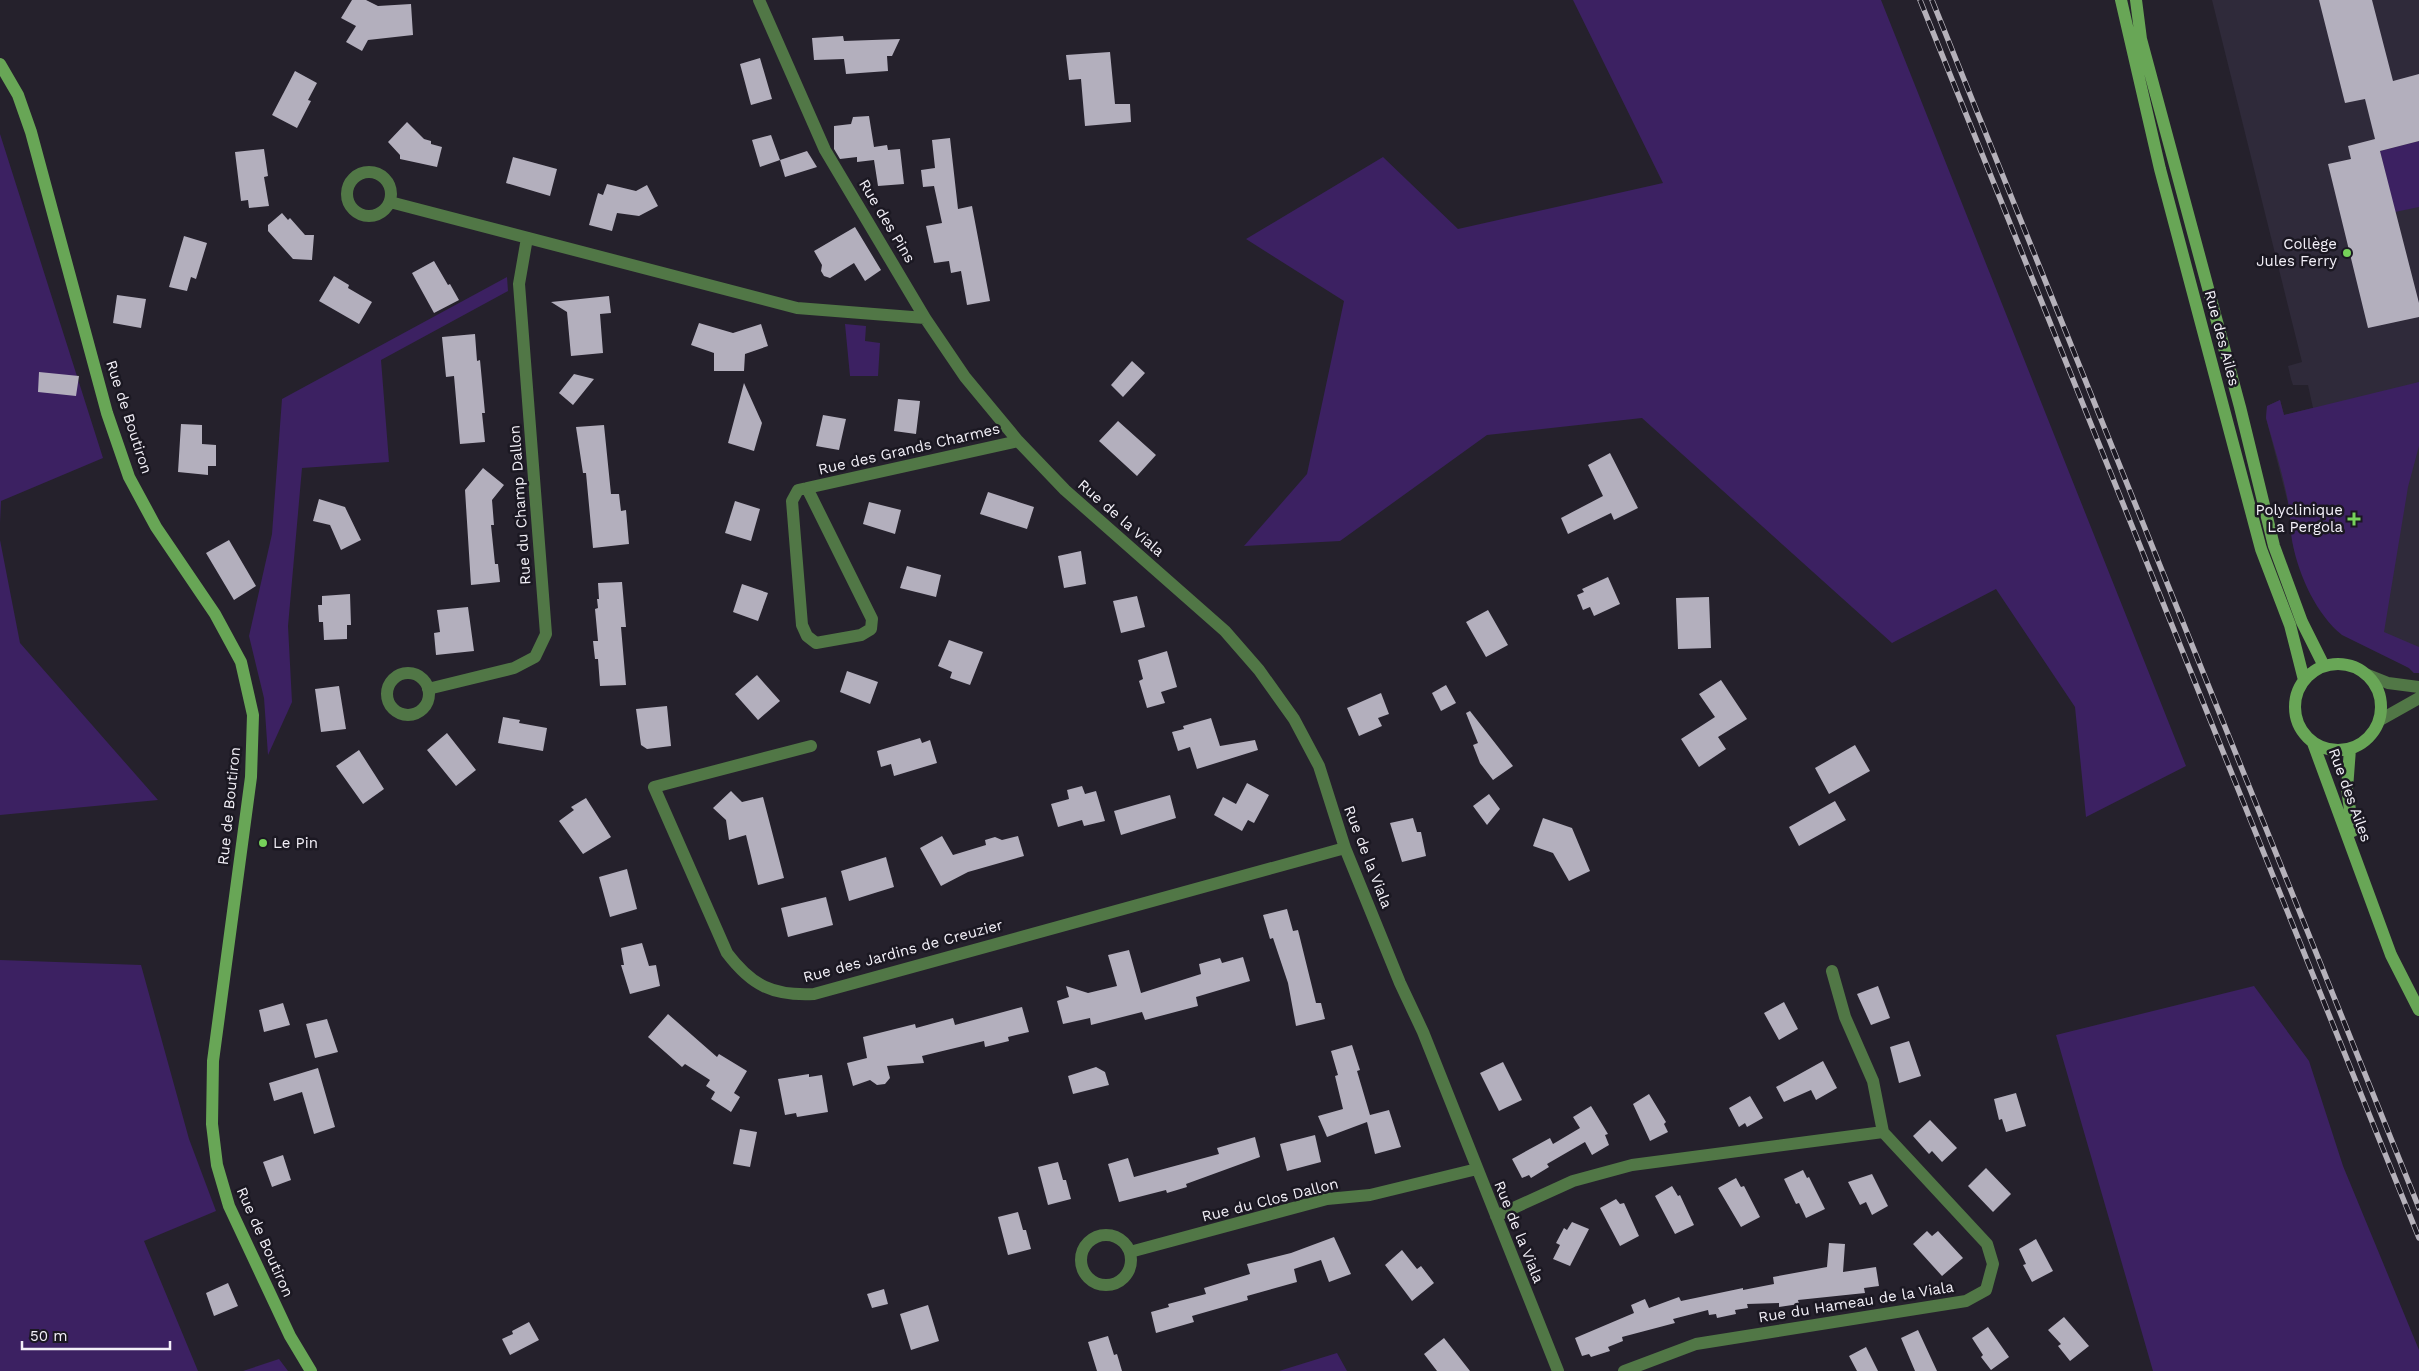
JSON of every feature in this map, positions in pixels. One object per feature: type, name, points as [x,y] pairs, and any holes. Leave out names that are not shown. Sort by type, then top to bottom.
[{"type":"main road","name":"Rue des Ailes","points":[[2121,0],[2160,168],[2262,550],[2290,625],[2304,680]]},
{"type":"main road","name":"Rue des Ailes","points":[[2136,0],[2141,39],[2240,407],[2274,546],[2302,622],[2324,666]]},
{"type":"main road","name":"Rue de Boutiron","points":[[0,64],[18,95],[31,132],[107,413],[130,477],[156,527],[215,614],[241,662],[253,715],[251,777],[213,1061],[212,1124],[217,1164],[229,1206],[290,1336],[311,1371]]},
{"type":"main road","points":[[2347,665],[2368,675],[2380,696],[2380,720],[2373,733],[2363,743],[2350,749],[2337,751],[2313,743],[2303,733],[2295,714],[2297,692],[2304,680],[2313,671],[2324,666],[2347,665]]},
{"type":"main road","name":"Rue des Ailes","points":[[2313,743],[2392,955],[2418,1006]]},
{"type":"main road","name":"Rue des Ailes","points":[[2350,749],[2347,789],[2356,858]]},
{"type":"street","name":"Rue des Pins","points":[[759,0],[826,150],[925,318],[965,376],[1018,441]]},
{"type":"street","points":[[390,202],[797,308],[925,318]]},
{"type":"street","name":"Rue du Champ Dallon","points":[[428,689],[514,668],[535,657],[546,634],[519,284],[527,238]]},
{"type":"street","name":"Rue des Grands Charmes","points":[[807,488],[872,619],[871,629],[861,635],[816,643],[807,636],[802,625],[792,501],[798,490],[1018,441]]},
{"type":"street","name":"Rue de la Viala","points":[[1018,441],[1065,490],[1225,631],[1259,670],[1294,719],[1319,766],[1344,848],[1400,983],[1423,1032],[1558,1371]]},
{"type":"street","points":[[2368,675],[2388,683],[2419,687]]},
{"type":"street","points":[[2380,720],[2419,698]]},
{"type":"street","name":"Rue des Jardins de Creuzier","points":[[811,746],[654,787],[727,953],[742,974],[763,987],[789,995],[814,994],[1344,848]]},
{"type":"street","points":[[1496,1216],[1573,1181],[1632,1166],[1883,1132],[1873,1081],[1845,1017],[1832,971]]},
{"type":"street","name":"Rue du Hameau de la Viala","points":[[1624,1371],[1696,1344],[1966,1301],[1986,1290],[1993,1264],[1987,1244],[1883,1132]]},
{"type":"street","name":"Rue du Clos Dallon","points":[[1130,1252],[1327,1200],[1370,1195],[1476,1169]]},
{"type":"street","points":[[1100,1236],[1117,1237],[1124,1242],[1130,1252],[1131,1266],[1128,1273],[1116,1284],[1099,1285],[1091,1282],[1081,1268],[1080,1260],[1086,1244],[1100,1236]]},
{"type":"shaded area","points":[[1573,0],[1881,0],[2186,766],[2086,817],[2075,707],[1996,589],[1892,643],[1642,418],[1487,435],[1340,541],[1244,546],[1307,474],[1344,301],[1246,239],[1383,157],[1458,229],[1663,183]]},
{"type":"shaded area","name":"Collège Jules Ferry","points":[[2212,0],[2419,0],[2419,673],[2414,673],[2409,668],[2335,629],[2309,591],[2293,546],[2289,507],[2266,418],[2267,406],[2280,400],[2284,415],[2313,408],[2308,385],[2293,385],[2291,379],[2288,366],[2302,362]]},
{"type":"shaded area","points":[[0,134],[103,458],[1,501],[0,523]]},
{"type":"shaded area","points":[[2419,141],[2419,207],[2395,212],[2380,151]]},
{"type":"shaded area","points":[[507,277],[508,291],[381,360],[389,462],[302,468],[288,626],[292,702],[268,755],[264,698],[249,636],[272,534],[282,399]]},
{"type":"shaded area","points":[[845,324],[866,326],[865,341],[880,343],[878,376],[850,376]]},
{"type":"shaded area","name":"Polyclinique La Pergola","points":[[2419,382],[2419,446],[2408,487],[2384,632],[2419,647],[2419,673],[2414,673],[2409,668],[2342,635],[2325,617],[2310,594],[2296,557],[2287,496],[2266,418],[2267,406],[2280,400],[2284,415]]},
{"type":"shaded area","points":[[0,540],[20,643],[158,800],[0,815]]},
{"type":"shaded area","points":[[0,960],[141,965],[189,1139],[216,1211],[144,1241],[198,1371],[0,1371]]},
{"type":"shaded area","points":[[2254,986],[2309,1061],[2343,1166],[2419,1350],[2419,1371],[2153,1371],[2056,1035]]},
{"type":"shaded area","points":[[1337,1353],[1347,1371],[1279,1371]]},
{"type":"shaded area","points":[[279,1359],[288,1371],[243,1371]]},
{"type":"building","points":[[352,0],[366,0],[378,6],[411,4],[413,35],[368,40],[362,51],[346,42],[356,26],[341,18]]},
{"type":"building","points":[[2319,0],[2372,0],[2393,81],[2419,74],[2419,141],[2380,151],[2419,303],[2419,317],[2368,328],[2328,164],[2351,159],[2348,146],[2375,139],[2365,99],[2345,103]]},
{"type":"building","points":[[843,36],[844,41],[900,39],[892,56],[887,56],[888,71],[846,74],[844,59],[814,60],[812,38]]},
{"type":"building","points":[[1110,52],[1115,104],[1130,104],[1131,122],[1085,126],[1081,79],[1069,80],[1066,55]]},
{"type":"building","points":[[760,58],[772,99],[751,105],[740,64]]},
{"type":"building","points":[[295,71],[317,83],[308,100],[311,101],[297,128],[272,115]]},
{"type":"building","points":[[869,116],[874,147],[887,145],[888,150],[900,149],[904,184],[878,186],[874,160],[857,162],[857,157],[840,159],[834,149],[834,126],[851,124],[853,117]]},
{"type":"building","points":[[407,122],[424,139],[431,141],[431,144],[442,147],[437,167],[400,159],[400,155],[388,142]]},
{"type":"building","points":[[771,135],[780,160],[760,167],[752,140]]},
{"type":"building","points":[[950,138],[958,209],[972,206],[990,301],[967,305],[961,271],[951,273],[949,261],[934,263],[926,226],[942,223],[934,186],[923,187],[921,170],[935,168],[932,140]]},
{"type":"building","points":[[264,149],[268,176],[264,177],[269,206],[249,208],[248,200],[241,201],[235,152]]},
{"type":"building","points":[[807,151],[817,167],[785,177],[780,160]]},
{"type":"building","points":[[513,157],[557,169],[550,196],[506,183]]},
{"type":"building","points":[[607,184],[636,191],[647,185],[658,206],[639,216],[617,213],[612,231],[589,225],[598,193],[603,195]]},
{"type":"building","points":[[282,213],[288,220],[290,218],[305,235],[314,235],[312,260],[293,259],[268,231],[268,225]]},
{"type":"building","points":[[855,227],[881,270],[865,281],[854,263],[830,278],[824,276],[821,271],[822,265],[814,251]]},
{"type":"building","points":[[184,236],[207,243],[196,279],[191,277],[187,291],[169,287]]},
{"type":"building","points":[[434,261],[459,300],[434,313],[412,273]]},
{"type":"building","points":[[334,276],[349,285],[348,288],[372,302],[359,324],[319,301]]},
{"type":"building","points":[[117,295],[146,299],[141,328],[113,323]]},
{"type":"building","points":[[609,296],[611,313],[600,314],[603,353],[571,356],[567,312],[551,302]]},
{"type":"building","points":[[699,323],[733,333],[761,324],[768,346],[745,354],[744,371],[714,371],[714,353],[691,345]]},
{"type":"building","points":[[475,334],[477,361],[480,360],[485,413],[482,413],[485,442],[460,444],[454,376],[446,377],[442,337]]},
{"type":"building","points":[[1132,361],[1145,373],[1123,397],[1111,385]]},
{"type":"building","points":[[39,372],[79,376],[76,396],[38,392]]},
{"type":"building","points":[[574,374],[594,379],[573,405],[559,393]]},
{"type":"building","points":[[744,383],[762,423],[754,451],[728,443]]},
{"type":"building","points":[[898,399],[920,401],[916,434],[894,431]]},
{"type":"building","points":[[823,415],[846,419],[839,450],[816,446]]},
{"type":"building","points":[[1118,421],[1156,455],[1137,476],[1099,441]]},
{"type":"building","points":[[181,424],[202,425],[202,444],[216,445],[216,466],[208,466],[208,475],[178,472]]},
{"type":"building","points":[[604,425],[611,494],[619,494],[621,511],[626,510],[629,544],[593,548],[586,473],[583,473],[576,427]]},
{"type":"building","points":[[1610,453],[1638,508],[1614,520],[1611,513],[1568,534],[1561,518],[1603,496],[1588,465]]},
{"type":"building","points":[[483,468],[504,485],[492,500],[494,525],[491,525],[495,564],[498,564],[500,582],[471,585],[465,490]]},
{"type":"building","points":[[988,492],[1034,507],[1027,529],[980,514]]},
{"type":"building","points":[[319,499],[345,507],[361,540],[341,550],[330,525],[313,521]]},
{"type":"building","points":[[735,501],[760,509],[751,541],[725,533]]},
{"type":"building","points":[[869,502],[901,510],[895,534],[863,524]]},
{"type":"building","points":[[229,540],[256,586],[234,600],[206,553]]},
{"type":"building","points":[[1081,551],[1086,584],[1064,588],[1058,556]]},
{"type":"building","points":[[907,566],[941,575],[936,597],[900,588]]},
{"type":"building","points":[[1608,577],[1620,604],[1594,616],[1590,607],[1583,610],[1577,595],[1584,592],[1582,589]]},
{"type":"building","points":[[622,582],[626,627],[621,627],[626,685],[600,686],[598,659],[595,659],[593,641],[598,641],[595,609],[598,608],[598,583]]},
{"type":"building","points":[[742,584],[768,593],[758,621],[733,612]]},
{"type":"building","points":[[350,594],[351,625],[347,625],[347,639],[324,640],[323,622],[319,622],[318,605],[322,605],[322,596]]},
{"type":"building","points":[[1137,596],[1145,627],[1121,633],[1113,601]]},
{"type":"building","points":[[1709,597],[1711,648],[1678,649],[1676,598]]},
{"type":"building","points":[[468,607],[474,651],[436,655],[434,633],[440,632],[437,610]]},
{"type":"building","points":[[1488,610],[1508,645],[1486,657],[1466,622]]},
{"type":"building","points":[[949,640],[983,652],[970,685],[950,678],[952,672],[938,666]]},
{"type":"building","points":[[1167,651],[1177,687],[1161,692],[1165,703],[1147,708],[1139,681],[1143,679],[1138,660]]},
{"type":"building","points":[[847,671],[878,682],[870,704],[840,692]]},
{"type":"building","points":[[757,675],[780,701],[758,720],[735,694]]},
{"type":"building","points":[[1721,680],[1747,719],[1718,737],[1726,749],[1699,767],[1681,739],[1715,717],[1699,694]]},
{"type":"building","points":[[1446,685],[1456,703],[1441,711],[1432,693]]},
{"type":"building","points":[[339,686],[346,729],[321,732],[315,689]]},
{"type":"building","points":[[1381,693],[1389,714],[1378,718],[1382,726],[1359,736],[1347,708]]},
{"type":"building","points":[[667,706],[671,746],[647,749],[641,745],[636,709]]},
{"type":"building","points":[[1470,711],[1513,766],[1493,780],[1480,763],[1473,745],[1478,743],[1466,713]]},
{"type":"building","points":[[503,717],[520,720],[519,723],[547,728],[543,751],[498,743]]},
{"type":"building","points":[[1211,718],[1220,746],[1255,740],[1258,750],[1197,769],[1190,747],[1178,751],[1172,732],[1184,729],[1183,726]]},
{"type":"building","points":[[447,733],[476,770],[456,786],[427,750]]},
{"type":"building","points":[[920,738],[922,743],[930,740],[937,763],[894,776],[891,764],[881,767],[877,751]]},
{"type":"building","points":[[1855,745],[1870,771],[1829,794],[1815,768]]},
{"type":"building","points":[[359,750],[384,789],[363,804],[336,766]]},
{"type":"building","points":[[1247,783],[1269,795],[1254,823],[1248,820],[1242,831],[1214,815],[1223,797],[1236,804]]},
{"type":"building","points":[[1082,786],[1085,794],[1096,791],[1105,821],[1084,826],[1082,820],[1058,827],[1051,804],[1069,799],[1067,790]]},
{"type":"building","points":[[731,791],[742,802],[763,797],[784,878],[758,885],[746,835],[729,840],[726,820],[713,808]]},
{"type":"building","points":[[1489,794],[1500,809],[1487,825],[1473,806]]},
{"type":"building","points":[[1170,795],[1176,818],[1121,835],[1114,811]]},
{"type":"building","points":[[586,798],[611,837],[583,854],[559,821],[574,810],[571,807]]},
{"type":"building","points":[[1835,801],[1846,820],[1799,846],[1789,827]]},
{"type":"building","points":[[1413,818],[1417,832],[1421,832],[1426,856],[1402,862],[1390,823]]},
{"type":"building","points":[[1543,818],[1572,828],[1590,871],[1569,881],[1553,853],[1533,846]]},
{"type":"building","points":[[942,836],[953,855],[986,845],[985,840],[995,837],[1002,840],[1018,836],[1024,856],[968,872],[941,886],[920,848]]},
{"type":"building","points":[[886,857],[894,887],[849,901],[841,871]]},
{"type":"building","points":[[627,869],[637,909],[610,917],[599,877]]},
{"type":"building","points":[[826,897],[833,925],[788,937],[781,908]]},
{"type":"building","points":[[1287,909],[1293,931],[1298,930],[1316,1003],[1321,1003],[1325,1019],[1296,1026],[1288,983],[1273,938],[1270,939],[1263,915]]},
{"type":"building","points":[[642,943],[649,966],[656,965],[660,986],[630,994],[621,965],[624,965],[621,948]]},
{"type":"building","points":[[1129,950],[1141,993],[1201,974],[1199,964],[1220,958],[1222,963],[1243,957],[1250,981],[1196,997],[1198,1006],[1145,1020],[1142,1012],[1091,1025],[1090,1018],[1063,1024],[1057,1001],[1069,997],[1066,986],[1088,993],[1117,986],[1108,955]]},
{"type":"building","points":[[1878,986],[1890,1018],[1871,1025],[1857,994]]},
{"type":"building","points":[[1784,1002],[1798,1029],[1779,1040],[1764,1013]]},
{"type":"building","points":[[283,1003],[290,1025],[264,1032],[259,1010]]},
{"type":"building","points":[[1022,1007],[1029,1032],[1008,1037],[1009,1041],[985,1047],[984,1041],[922,1056],[924,1063],[887,1066],[890,1078],[885,1084],[877,1085],[870,1080],[853,1086],[847,1063],[867,1058],[863,1037],[915,1024],[916,1028],[953,1018],[955,1025]]},
{"type":"building","points":[[668,1014],[717,1057],[719,1054],[747,1071],[734,1093],[740,1097],[731,1112],[711,1099],[715,1092],[706,1086],[710,1080],[685,1064],[682,1067],[648,1037]]},
{"type":"building","points":[[327,1019],[338,1052],[315,1058],[306,1024]]},
{"type":"building","points":[[1909,1041],[1921,1076],[1899,1083],[1890,1047]]},
{"type":"building","points":[[1352,1045],[1360,1070],[1357,1071],[1370,1115],[1389,1110],[1401,1147],[1375,1154],[1367,1122],[1327,1137],[1318,1116],[1343,1109],[1335,1076],[1338,1075],[1331,1051]]},
{"type":"building","points":[[1823,1061],[1837,1088],[1816,1100],[1811,1090],[1784,1102],[1776,1087]]},
{"type":"building","points":[[1503,1062],[1522,1100],[1499,1111],[1480,1073]]},
{"type":"building","points":[[1096,1067],[1105,1072],[1109,1085],[1073,1094],[1068,1076]]},
{"type":"building","points":[[318,1068],[335,1127],[314,1134],[302,1092],[274,1101],[269,1083]]},
{"type":"building","points":[[809,1074],[809,1077],[822,1075],[828,1112],[797,1117],[796,1113],[785,1115],[778,1079]]},
{"type":"building","points":[[2016,1093],[2026,1126],[2006,1132],[2002,1119],[1999,1120],[1994,1099]]},
{"type":"building","points":[[1649,1094],[1666,1122],[1664,1124],[1668,1132],[1650,1141],[1633,1104]]},
{"type":"building","points":[[1750,1096],[1763,1118],[1747,1127],[1745,1123],[1739,1127],[1729,1108]]},
{"type":"building","points":[[1591,1106],[1608,1134],[1605,1135],[1609,1145],[1592,1155],[1585,1142],[1547,1164],[1549,1167],[1531,1178],[1529,1175],[1522,1178],[1512,1159],[1550,1138],[1553,1144],[1580,1128],[1573,1117]]},
{"type":"building","points":[[1930,1120],[1957,1148],[1942,1162],[1932,1151],[1929,1154],[1913,1136]]},
{"type":"building","points":[[740,1129],[757,1132],[750,1167],[733,1164]]},
{"type":"building","points":[[1315,1135],[1321,1162],[1287,1171],[1280,1144]]},
{"type":"building","points":[[1255,1137],[1260,1157],[1186,1184],[1187,1187],[1167,1193],[1166,1190],[1119,1202],[1108,1164],[1128,1158],[1134,1177],[1219,1154],[1217,1148]]},
{"type":"building","points":[[283,1155],[291,1180],[272,1187],[263,1162]]},
{"type":"building","points":[[1058,1162],[1063,1180],[1066,1180],[1071,1199],[1048,1205],[1038,1167]]},
{"type":"building","points":[[1986,1168],[2011,1194],[1993,1212],[1968,1186]]},
{"type":"building","points":[[1803,1170],[1807,1178],[1809,1177],[1825,1209],[1806,1218],[1799,1203],[1796,1204],[1784,1179]]},
{"type":"building","points":[[1872,1174],[1888,1206],[1872,1215],[1866,1202],[1860,1205],[1848,1182]]},
{"type":"building","points":[[1736,1178],[1741,1187],[1744,1186],[1760,1217],[1741,1227],[1718,1188]]},
{"type":"building","points":[[1672,1186],[1678,1196],[1680,1195],[1694,1225],[1675,1234],[1655,1196]]},
{"type":"building","points":[[1616,1199],[1620,1204],[1624,1203],[1639,1236],[1620,1246],[1600,1208]]},
{"type":"building","points":[[1018,1212],[1023,1230],[1026,1230],[1031,1249],[1008,1255],[998,1217]]},
{"type":"building","points":[[1572,1222],[1589,1229],[1570,1266],[1553,1259],[1560,1245],[1556,1243],[1564,1228],[1567,1230]]},
{"type":"building","points":[[1927,1231],[1932,1236],[1938,1231],[1963,1258],[1942,1276],[1913,1244]]},
{"type":"building","points":[[1334,1237],[1351,1274],[1329,1282],[1321,1260],[1294,1269],[1297,1282],[1247,1296],[1248,1300],[1192,1316],[1194,1322],[1156,1333],[1151,1312],[1169,1307],[1168,1304],[1206,1294],[1204,1288],[1250,1274],[1247,1264],[1291,1253]]},
{"type":"building","points":[[2036,1239],[2053,1271],[2032,1282],[2023,1265],[2026,1264],[2019,1249]]},
{"type":"building","points":[[1829,1243],[1845,1244],[1843,1272],[1876,1267],[1879,1286],[1864,1288],[1865,1293],[1798,1300],[1799,1304],[1779,1307],[1779,1303],[1747,1304],[1748,1308],[1735,1310],[1736,1314],[1717,1318],[1716,1314],[1709,1315],[1708,1310],[1673,1319],[1675,1323],[1622,1337],[1623,1341],[1608,1347],[1610,1351],[1591,1357],[1589,1354],[1582,1356],[1575,1338],[1634,1313],[1631,1305],[1645,1299],[1649,1308],[1679,1297],[1681,1301],[1743,1288],[1743,1290],[1774,1284],[1773,1277],[1827,1267]]},
{"type":"building","points":[[1402,1250],[1417,1269],[1421,1266],[1434,1283],[1412,1301],[1385,1265]]},
{"type":"building","points":[[228,1283],[238,1306],[214,1316],[206,1293]]},
{"type":"building","points":[[884,1289],[888,1304],[872,1308],[867,1294]]},
{"type":"building","points":[[928,1305],[939,1341],[911,1350],[900,1314]]},
{"type":"building","points":[[2064,1317],[2089,1346],[2070,1361],[2058,1346],[2061,1344],[2048,1330]]},
{"type":"building","points":[[529,1322],[539,1340],[510,1355],[502,1339],[513,1334],[512,1331]]},
{"type":"building","points":[[1988,1327],[2009,1357],[1991,1370],[1981,1357],[1983,1355],[1972,1338]]},
{"type":"building","points":[[1918,1330],[1937,1371],[1915,1371],[1901,1338]]},
{"type":"building","points":[[1108,1336],[1114,1355],[1117,1354],[1122,1371],[1097,1371],[1088,1342]]},
{"type":"building","points":[[1444,1338],[1470,1371],[1437,1371],[1424,1354]]},
{"type":"building","points":[[1866,1347],[1878,1371],[1857,1371],[1849,1356]]},
{"type":"railway","points":[[1920,0],[2419,1238]]},
{"type":"railway","points":[[1932,0],[2419,1208]]},
{"type":"place","name":"Collège Jules Ferry","points":[[2347,253]]},
{"type":"place","name":"Polyclinique La Pergola","points":[[2354,519]]},
{"type":"place","name":"Le Pin","points":[[263,843]]}]
